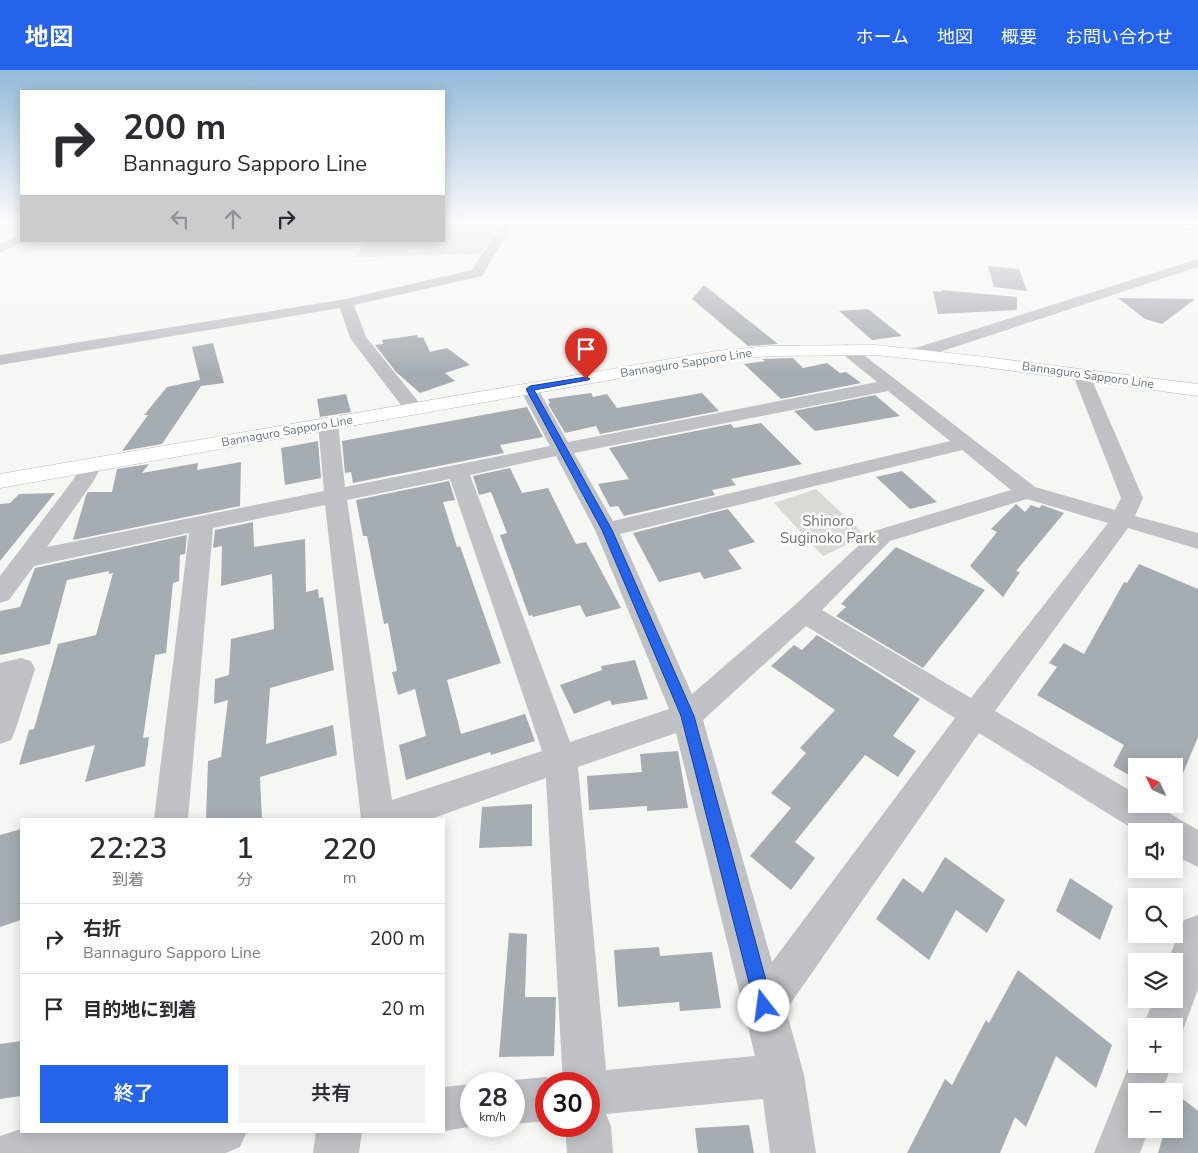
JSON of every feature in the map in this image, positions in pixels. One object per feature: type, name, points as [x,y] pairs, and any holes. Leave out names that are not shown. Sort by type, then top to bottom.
[{"type":"main road","name":"Bannaguro Sapporo Line","points":[[0,481],[717,356],[769,351],[846,349],[915,354],[1198,390]]},
{"type":"street","points":[[0,360],[346,303],[470,275]]},
{"type":"street","points":[[915,354],[1159,275]]},
{"type":"street","points":[[346,303],[358,338],[414,409]]},
{"type":"street","points":[[846,349],[1026,492],[1198,541]]},
{"type":"street","points":[[764,1006],[975,715],[1122,520],[1132,498],[1082,374]]},
{"type":"street","points":[[26,559],[562,449],[891,385]]},
{"type":"street","points":[[530,389],[607,530],[687,716],[782,1074],[793,1153]]},
{"type":"street","points":[[328,424],[335,496],[378,818]]},
{"type":"street","points":[[607,530],[964,444]]},
{"type":"street","points":[[0,594],[82,482],[92,465]]},
{"type":"street","points":[[458,471],[561,759],[584,1072]]},
{"type":"street","points":[[387,818],[687,716],[804,612],[882,536],[1026,492]]},
{"type":"street","points":[[171,818],[202,523]]},
{"type":"street","points":[[804,612],[1154,823]]},
{"type":"street","points":[[0,674],[21,669],[0,731]]},
{"type":"street","points":[[1183,841],[1198,850]]},
{"type":"street","points":[[1167,1018],[1198,934]]},
{"type":"street","points":[[600,1093],[782,1074]]},
{"type":"street","points":[[445,1109],[460,1107]]},
{"type":"street","points":[[1117,1153],[1128,1123]]},
{"type":"street","points":[[15,1153],[81,1143],[200,1133]]},
{"type":"street","points":[[336,1153],[339,1133]]},
{"type":"street","points":[[589,1137],[590,1153]]},
{"type":"green space","name":"Shinoro Suginoko Park","points":[[816,489],[866,536],[823,556],[774,503]]},
{"type":"building","points":[[990,275],[1021,275],[1027,291],[994,287]]},
{"type":"building","points":[[704,285],[778,344],[748,346],[692,299]]},
{"type":"building","points":[[941,290],[1017,297],[1017,310],[938,314],[933,291],[941,292]]},
{"type":"building","points":[[1118,298],[1195,299],[1162,324],[1145,319]]},
{"type":"building","points":[[868,309],[902,336],[872,340],[839,311]]},
{"type":"building","points":[[417,335],[418,338],[423,337],[430,352],[447,348],[470,365],[445,373],[455,381],[420,393],[396,372],[375,345],[383,344],[382,340]]},
{"type":"building","points":[[213,343],[224,383],[201,386],[162,444],[122,451],[148,415],[144,415],[167,387],[200,380],[192,347]]},
{"type":"building","points":[[793,358],[803,368],[827,363],[840,373],[846,372],[861,383],[781,399],[744,364],[765,361],[762,359]]},
{"type":"building","points":[[591,393],[593,397],[607,394],[617,408],[702,393],[719,411],[600,434],[596,426],[565,433],[548,404],[550,403],[548,399]]},
{"type":"building","points":[[346,394],[351,412],[320,417],[317,399]]},
{"type":"building","points":[[875,395],[900,416],[815,431],[794,411]]},
{"type":"building","points":[[527,407],[543,437],[500,445],[504,453],[353,483],[351,472],[345,473],[342,441]]},
{"type":"building","points":[[761,423],[802,464],[731,479],[736,485],[712,490],[715,495],[624,516],[618,506],[610,507],[598,484],[629,479],[609,448],[731,424],[734,428]]},
{"type":"building","points":[[318,441],[321,478],[285,485],[281,448]]},
{"type":"building","points":[[241,462],[240,506],[73,540],[86,495],[88,492],[112,492],[117,469],[149,464],[142,473],[198,463],[197,470]]},
{"type":"building","points":[[510,468],[522,493],[548,488],[576,544],[586,542],[621,608],[586,617],[580,605],[533,617],[532,615],[529,616],[500,535],[507,533],[491,492],[479,495],[473,476]]},
{"type":"building","points":[[902,471],[937,502],[910,509],[876,477]]},
{"type":"building","points":[[449,481],[455,500],[443,502],[457,547],[460,546],[501,663],[447,680],[461,734],[525,714],[535,741],[491,755],[490,752],[406,780],[399,745],[426,736],[415,689],[398,695],[392,672],[397,671],[388,623],[384,624],[367,536],[363,536],[356,500]]},
{"type":"building","points":[[55,493],[0,561],[0,504],[10,503],[19,494]]},
{"type":"building","points":[[1016,504],[1025,512],[1031,505],[1039,508],[1042,505],[1064,513],[1016,571],[1020,572],[1003,597],[970,566],[997,532],[991,529]]},
{"type":"building","points":[[728,509],[755,542],[728,550],[742,569],[704,579],[700,572],[659,582],[633,533]]},
{"type":"building","points":[[253,522],[254,547],[305,539],[306,592],[318,589],[319,598],[323,597],[334,670],[270,688],[266,744],[333,725],[337,755],[260,777],[262,818],[206,818],[208,761],[221,757],[228,700],[214,704],[215,679],[229,675],[231,639],[274,629],[272,574],[221,586],[222,546],[213,548],[215,530]]},
{"type":"building","points":[[187,535],[185,554],[180,555],[179,581],[173,583],[166,653],[155,655],[143,738],[149,737],[145,766],[85,782],[95,745],[19,765],[29,730],[34,729],[58,644],[96,635],[113,573],[109,574],[109,571],[67,580],[50,644],[0,655],[0,611],[20,607],[35,568]]},
{"type":"building","points":[[896,547],[985,590],[923,668],[836,616],[846,607],[841,604]]},
{"type":"building","points":[[1139,564],[1198,589],[1198,737],[1183,773],[1183,758],[1128,758],[1128,774],[1113,766],[1124,745],[1037,695],[1057,667],[1049,663],[1064,643],[1084,654],[1124,582],[1127,583]]},
{"type":"building","points":[[817,635],[920,699],[893,736],[916,751],[898,777],[865,755],[795,842],[815,858],[791,890],[750,856],[791,808],[771,793],[806,753],[800,748],[835,710],[771,666],[794,645],[802,650]]},
{"type":"building","points":[[635,660],[648,699],[612,705],[610,700],[574,714],[560,685],[602,670],[601,666]]},
{"type":"building","points":[[678,751],[688,808],[647,811],[647,806],[589,810],[587,776],[642,772],[640,754]]},
{"type":"building","points":[[532,804],[532,846],[479,848],[482,807]]},
{"type":"building","points":[[20,829],[20,920],[0,927],[0,835]]},
{"type":"building","points":[[945,857],[1005,900],[987,933],[956,910],[929,960],[876,919],[903,878],[923,893]]},
{"type":"building","points":[[1070,878],[1113,906],[1100,940],[1056,911]]},
{"type":"building","points":[[509,933],[527,934],[525,997],[556,997],[554,1056],[499,1057]]},
{"type":"building","points":[[659,947],[660,956],[712,952],[721,1008],[680,1011],[679,1002],[618,1007],[614,950]]},
{"type":"building","points":[[1018,970],[1112,1045],[1096,1088],[1056,1056],[1026,1127],[1015,1117],[1000,1153],[907,1153],[945,1079],[952,1085],[986,1020],[989,1023]]},
{"type":"building","points":[[20,1041],[20,1096],[0,1099],[0,1044]]},
{"type":"building","points":[[1183,1099],[1198,1111],[1198,1153],[1158,1153],[1162,1138],[1183,1138]]},
{"type":"building","points":[[749,1125],[754,1153],[698,1153],[695,1128]]},
{"type":"route","points":[[586,379],[530,389],[607,530],[687,716],[764,1006]]}]
